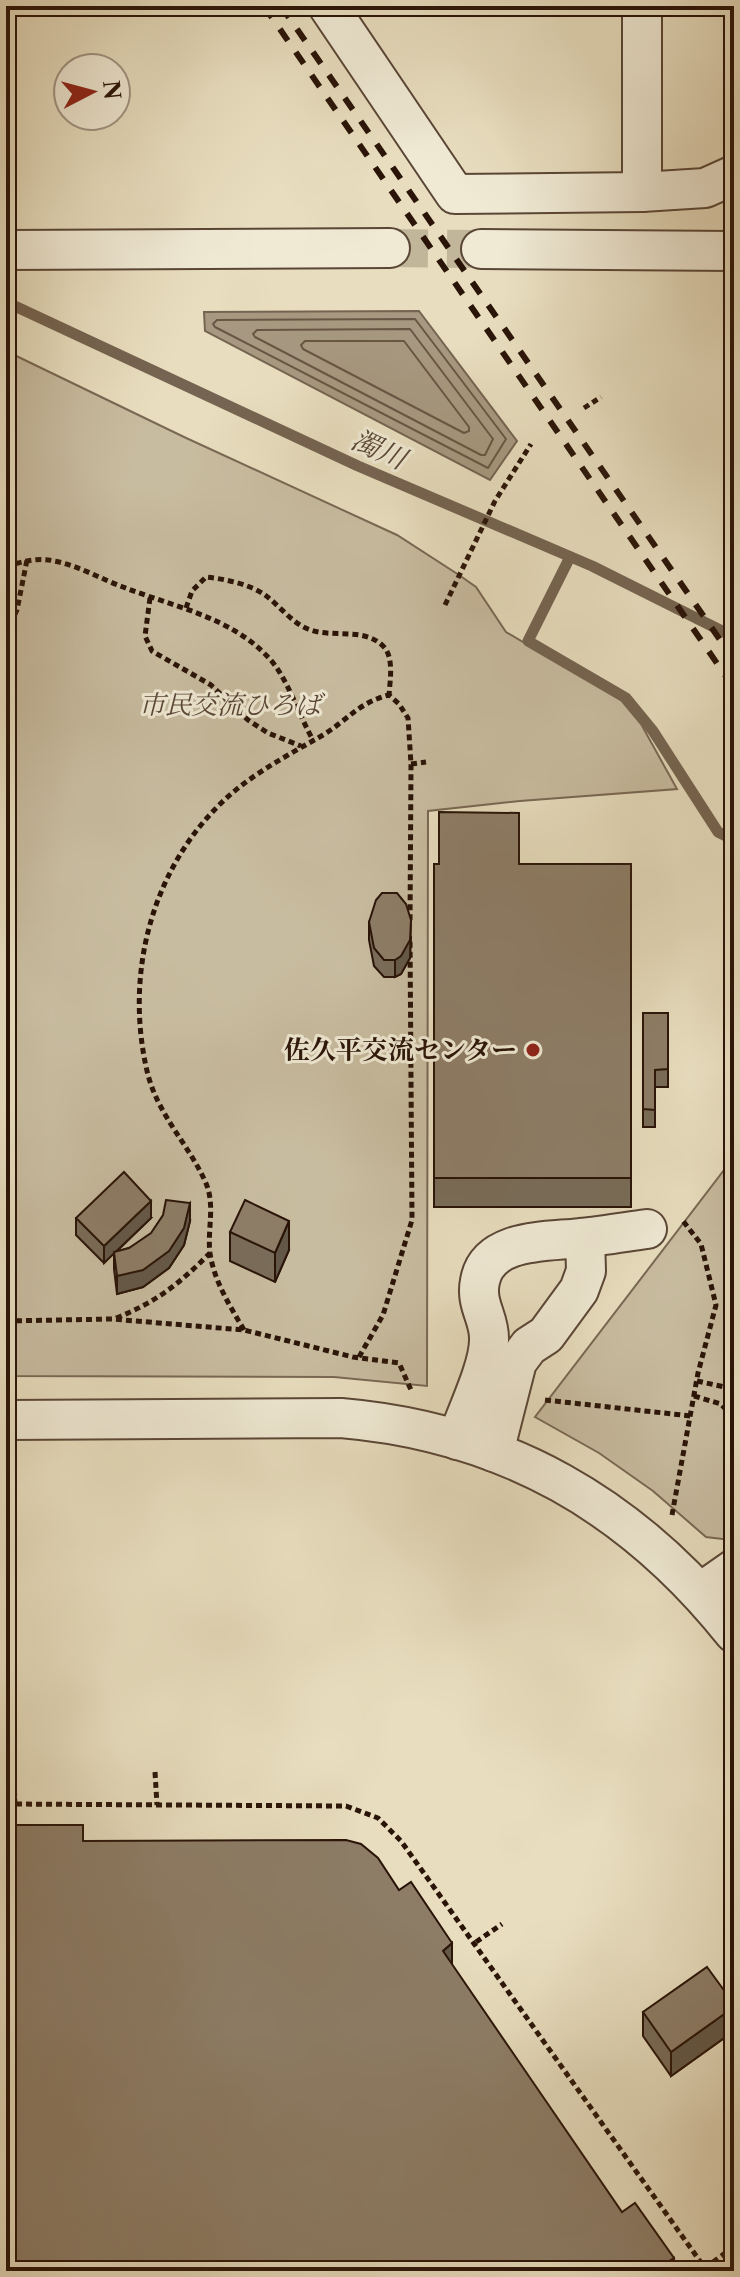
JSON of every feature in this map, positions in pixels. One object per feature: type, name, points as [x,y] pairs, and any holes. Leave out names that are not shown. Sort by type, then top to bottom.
[{"type":"street","points":[[328,6],[455,194],[642,192],[705,188],[734,175]]},
{"type":"street","points":[[642,6],[642,192]]},
{"type":"street","points":[[6,250],[390,248]]},
{"type":"street","points":[[481,249],[734,251]]},
{"type":"street","points":[[457,1440],[485,1364],[489,1340],[478,1300],[480,1277],[494,1257],[516,1246],[585,1238],[661,1221]]},
{"type":"street","points":[[494,1452],[517,1362],[529,1346],[546,1335],[579,1290],[586,1271],[585,1238]]},
{"type":"street","points":[[6,1420],[341,1418],[378,1421],[457,1440],[542,1471],[611,1514],[660,1551],[701,1592],[734,1633]]},
{"type":"street","points":[[701,1592],[734,1569]]},
{"type":"path","points":[[584,408],[601,397]]},
{"type":"path","points":[[445,605],[495,501],[531,444]]},
{"type":"path","points":[[6,633],[17,610],[27,560]]},
{"type":"path","points":[[6,566],[27,560],[55,561],[150,598],[186,608],[232,629],[266,654],[284,678],[296,711],[313,740]]},
{"type":"path","points":[[186,608],[192,591],[206,577],[226,579],[262,593],[304,628],[323,634],[352,633],[376,640],[388,651],[391,673],[389,695]]},
{"type":"path","points":[[150,598],[145,636],[152,651],[211,685],[258,727],[302,746]]},
{"type":"path","points":[[244,1330],[222,1293],[210,1253],[210,1197],[205,1181],[161,1112],[148,1075],[140,1017],[140,965],[150,919],[188,841],[212,812],[233,793],[369,700],[389,695]]},
{"type":"path","points":[[359,1357],[383,1315],[412,1220],[411,764],[408,718],[389,695]]},
{"type":"path","points":[[411,764],[426,762]]},
{"type":"path","points":[[661,1221],[701,1244],[716,1305],[697,1381],[672,1515]]},
{"type":"path","points":[[112,1319],[133,1311],[178,1285],[210,1253]]},
{"type":"path","points":[[6,1321],[112,1319],[244,1330],[359,1357],[399,1363],[412,1392]]},
{"type":"path","points":[[697,1381],[734,1389]]},
{"type":"path","points":[[694,1396],[721,1404],[733,1418],[726,1456],[734,1471]]},
{"type":"path","points":[[503,1416],[549,1399],[691,1416]]},
{"type":"path","points":[[155,1772],[157,1805]]},
{"type":"path","points":[[14,1779],[15,1804]]},
{"type":"path","points":[[6,1804],[346,1806],[378,1818],[401,1841],[476,1942],[706,2269],[728,2251]]},
{"type":"path","points":[[476,1942],[502,1924]]},
{"type":"green space","name":"市民交流ひろば","points":[[6,351],[397,535],[459,575],[476,587],[506,632],[621,700],[641,724],[677,789],[428,811],[427,1386],[334,1377],[6,1376]]},
{"type":"green space","points":[[734,1157],[734,1538],[731,1540],[706,1537],[653,1491],[599,1453],[535,1417]]},
{"type":"water","points":[[419,311],[517,441],[490,480],[205,331],[204,312]]},
{"type":"building","name":"佐久平交流センター","points":[[439,812],[519,813],[519,864],[631,864],[631,1178],[434,1178],[434,864],[439,864]]},
{"type":"building","points":[[382,893],[397,893],[406,904],[411,920],[410,940],[395,960],[384,960],[374,948],[369,922],[376,900]]},
{"type":"building","points":[[643,1013],[668,1013],[668,1069],[655,1070],[655,1110],[643,1109]]},
{"type":"building","points":[[124,1172],[151,1201],[104,1246],[76,1218]]},
{"type":"building","points":[[166,1200],[190,1203],[184,1228],[169,1251],[143,1270],[117,1276],[114,1252],[129,1248],[151,1233],[163,1215]]},
{"type":"building","points":[[245,1200],[289,1221],[275,1253],[230,1232]]},
{"type":"building","points":[[11,1825],[83,1825],[83,1841],[346,1840],[361,1844],[378,1858],[399,1890],[411,1882],[452,1943],[443,1951],[622,2212],[635,2203],[674,2258],[661,2266],[664,2271],[6,2271],[6,1840],[10,1840]]},
{"type":"building","points":[[707,1967],[734,2007],[671,2052],[643,2012]]},
{"type":"waterway","name":"濁川","points":[[6,302],[358,466],[592,566],[734,637]]},
{"type":"waterway","points":[[570,557],[528,641],[626,698],[653,731],[718,832],[734,840]]},
{"type":"tunnel","points":[[390,248],[481,249]]},
{"type":"railway","points":[[264,6],[734,688]]},
{"type":"railway","points":[[281,6],[734,660]]},
{"type":"place","name":"佐久平交流センター","points":[[533,1050]]}]
